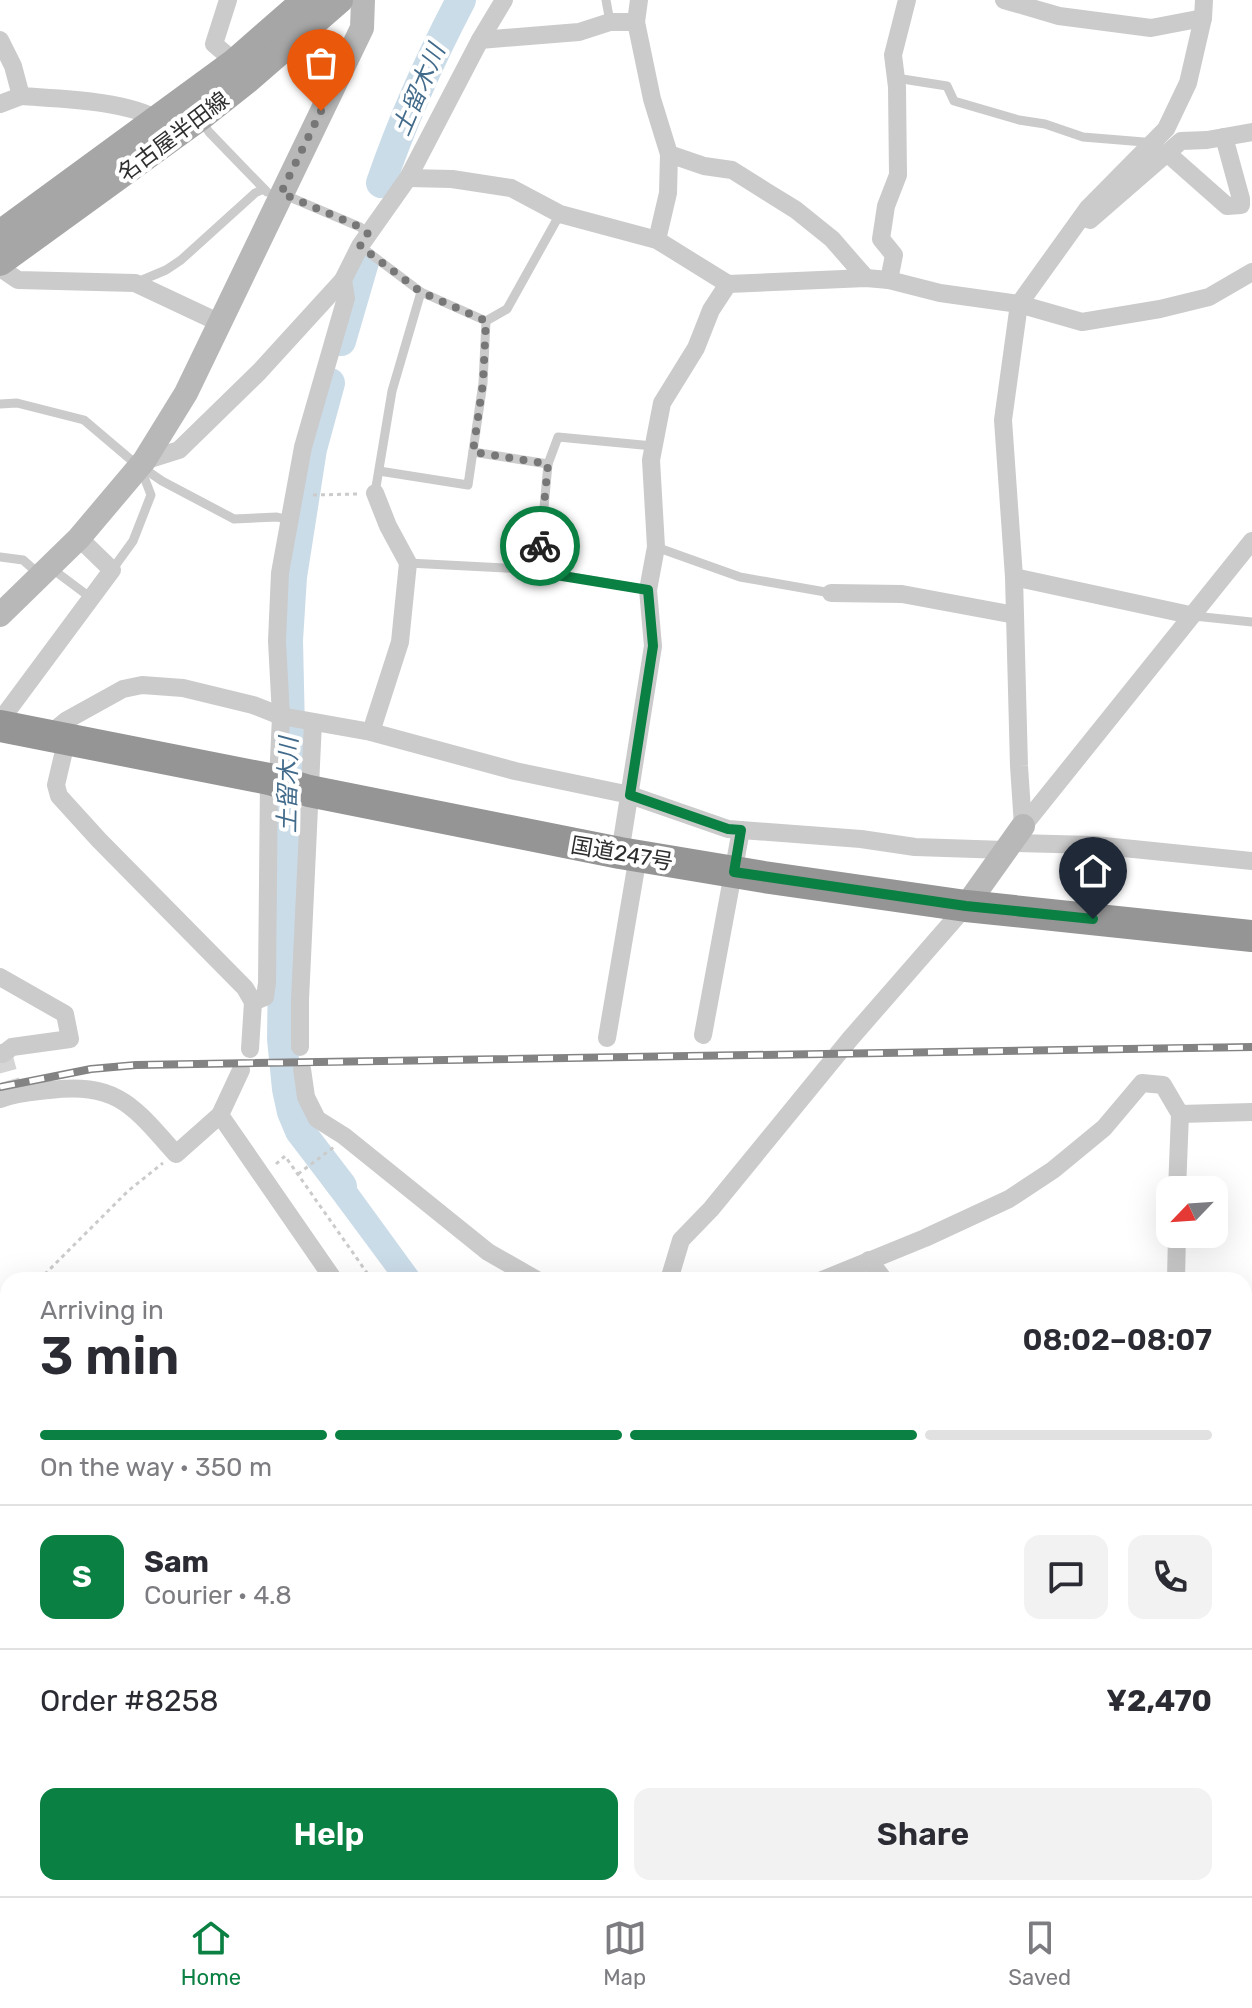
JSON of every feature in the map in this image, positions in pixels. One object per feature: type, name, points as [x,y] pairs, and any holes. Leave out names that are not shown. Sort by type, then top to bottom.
[{"type":"highway","name":"国道247号","points":[[0,724],[629,855],[966,906],[1252,936]]},
{"type":"main road","name":"名古屋半田線","points":[[0,234],[235,62],[306,0]]},
{"type":"main road","name":"名古屋半田線","points":[[0,265],[200,117],[339,0]]},
{"type":"street","points":[[228,0],[214,44],[235,62]]},
{"type":"street","points":[[0,615],[79,538],[142,463],[186,393],[274,193],[362,28],[363,0]]},
{"type":"street","points":[[142,463],[179,450],[259,372],[343,280],[364,240],[408,178],[504,0]]},
{"type":"street","points":[[639,0],[636,22],[652,99],[669,154],[668,193],[657,240]]},
{"type":"street","points":[[889,280],[894,255],[881,239],[886,206],[898,175],[893,55],[907,0]]},
{"type":"street","points":[[1004,0],[1059,16],[1151,28],[1203,9]]},
{"type":"street","points":[[1013,840],[1015,615],[1003,420],[1019,304],[1070,230],[1166,129],[1188,83],[1203,9]]},
{"type":"street","points":[[480,40],[579,32],[610,22],[636,22]]},
{"type":"street","points":[[0,40],[13,66],[21,96]]},
{"type":"street","points":[[0,104],[21,96],[78,100],[147,113],[159,120]]},
{"type":"street","points":[[1070,230],[1089,222],[1181,141],[1252,132]]},
{"type":"street","points":[[1167,153],[1227,206],[1234,207],[1241,205],[1241,199],[1224,137]]},
{"type":"street","points":[[669,154],[704,166],[732,170],[796,210],[832,239],[866,278]]},
{"type":"street","points":[[408,178],[452,179],[511,188],[560,214],[657,240],[728,284],[866,278],[889,280],[940,293],[1019,304],[1082,322],[1209,297],[1252,272]]},
{"type":"street","points":[[0,265],[18,280],[135,283],[218,322]]},
{"type":"street","points":[[300,1047],[290,785],[281,716],[280,573],[303,447],[346,298],[343,280]]},
{"type":"street","points":[[607,1038],[629,855],[630,795],[653,646],[648,590],[656,547],[651,460],[653,446],[662,403],[696,348],[711,310],[728,284]]},
{"type":"street","points":[[371,732],[400,642],[408,563],[375,493]]},
{"type":"street","points":[[0,724],[112,570],[79,538]]},
{"type":"street","points":[[671,1272],[681,1240],[711,1209],[850,1039],[966,906],[1013,840],[1252,541]]},
{"type":"street","points":[[1014,577],[1190,615]]},
{"type":"street","points":[[831,593],[902,594],[1015,615]]},
{"type":"street","points":[[250,1049],[253,1002],[245,988],[59,796],[56,785],[58,736],[67,720],[123,689],[142,685],[183,688],[253,705],[281,716],[371,732],[515,771],[630,795],[728,829],[861,839],[915,847],[1013,840],[1252,861]]},
{"type":"street","points":[[253,1002],[265,997],[290,785],[310,722]]},
{"type":"street","points":[[703,1035],[741,830]]},
{"type":"street","points":[[0,977],[65,1014],[70,1039],[12,1047],[0,1053]]},
{"type":"street","points":[[302,1069],[306,1097],[317,1119],[344,1136],[488,1252],[523,1272]]},
{"type":"street","points":[[0,1099],[14,1093],[77,1087],[110,1093],[138,1111],[176,1154],[220,1115],[241,1070]]},
{"type":"street","points":[[841,1272],[1009,1199],[1053,1170],[1104,1128],[1142,1083],[1163,1085],[1180,1114],[1178,1176]]},
{"type":"street","points":[[1180,1114],[1252,1112]]},
{"type":"street","points":[[220,1115],[328,1272]]},
{"type":"street","points":[[1176,1272],[1177,1248]]},
{"type":"street","points":[[869,1260],[878,1272]]},
{"type":"lane","points":[[606,0],[610,22]]},
{"type":"lane","points":[[896,78],[947,86],[954,101],[1019,120],[1045,124],[1083,137],[1144,142],[1148,146]]},
{"type":"lane","points":[[200,117],[209,132],[274,193]]},
{"type":"lane","points":[[135,283],[181,260],[255,193],[274,193],[360,227],[364,240],[421,292],[486,321]]},
{"type":"lane","points":[[486,321],[507,309],[560,214]]},
{"type":"lane","points":[[375,493],[392,391],[421,292]]},
{"type":"lane","points":[[379,471],[468,485],[483,383],[486,321]]},
{"type":"lane","points":[[0,404],[17,403],[84,420],[162,481],[234,519],[277,517],[289,520]]},
{"type":"lane","points":[[538,572],[548,464],[558,437],[653,446]]},
{"type":"lane","points":[[473,452],[548,464]]},
{"type":"lane","points":[[112,570],[133,541],[151,495],[142,463]]},
{"type":"lane","points":[[656,547],[740,577],[831,593]]},
{"type":"lane","points":[[0,557],[23,560],[59,574],[91,598]]},
{"type":"lane","points":[[408,563],[538,572],[648,590]]},
{"type":"lane","points":[[1190,615],[1252,622]]},
{"type":"path","points":[[314,495],[375,493]]},
{"type":"path","points":[[297,1175],[335,1147],[344,1136]]},
{"type":"path","points":[[47,1272],[128,1191],[176,1154]]},
{"type":"path","points":[[285,1156],[366,1272]]},
{"type":"water","points":[[328,1148],[418,1272],[387,1272],[307,1164]]},
{"type":"waterway","name":"土留木川","points":[[381,183],[418,90],[461,0]]},
{"type":"waterway","name":"土留木川","points":[[341,341],[364,262]]},
{"type":"waterway","name":"土留木川","points":[[330,383],[312,449],[292,577],[288,640],[291,775],[285,820],[282,1039],[292,1112],[300,1131],[342,1186]]},
{"type":"tunnel","points":[[3,1054],[14,1093]]},
{"type":"railway","points":[[0,1087],[91,1069],[136,1065],[1252,1047]]},
{"type":"way so far","points":[[321,111],[281,193],[360,227],[368,234],[360,246],[400,277],[421,292],[486,321],[483,383],[473,452],[548,464],[540,546]]},
{"type":"route","points":[[540,546],[538,572],[648,590],[653,646],[630,795],[728,829],[741,830],[734,872],[966,906],[1093,919]]}]
